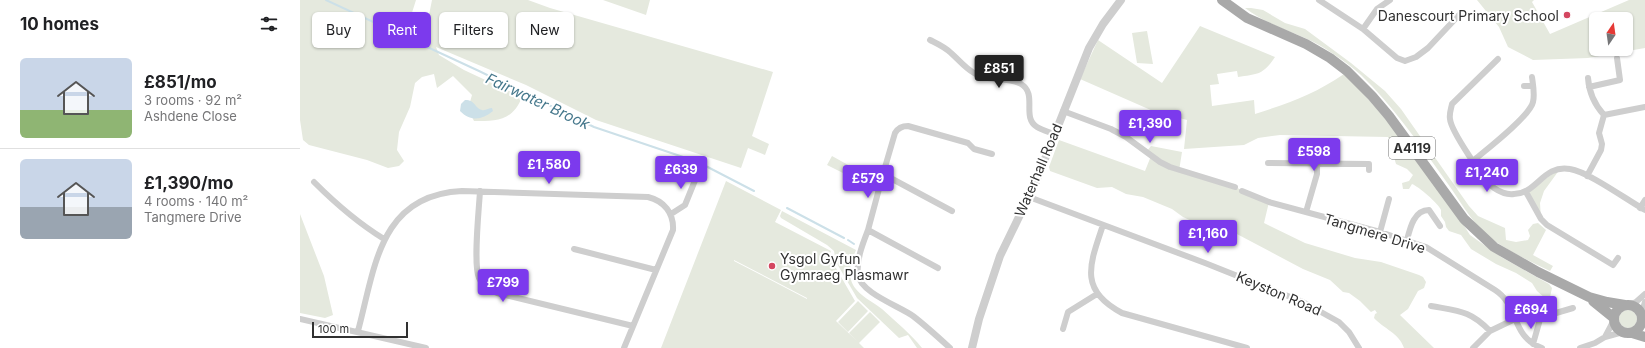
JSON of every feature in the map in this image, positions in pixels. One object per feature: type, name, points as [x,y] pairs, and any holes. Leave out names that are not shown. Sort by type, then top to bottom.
[{"type":"main road","name":"A4119","points":[[1225,2],[1247,18],[1306,44],[1330,58],[1347,71],[1389,116],[1464,219],[1477,233],[1494,247],[1538,272],[1589,297],[1606,302],[1628,305]]},
{"type":"main road","name":"A4119","points":[[1589,297],[1614,319]]},
{"type":"main road","points":[[1628,332],[1638,329],[1643,317],[1636,307],[1628,305],[1617,310],[1614,319],[1617,327],[1628,332],[1645,337]]},
{"type":"street","points":[[1319,0],[1363,29],[1397,58],[1405,61],[1416,57],[1428,48],[1459,15]]},
{"type":"street","points":[[1363,29],[1377,9],[1390,0]]},
{"type":"street","name":"Waterhall Road","points":[[972,348],[979,319],[1000,256],[1043,165],[1089,48],[1118,1]]},
{"type":"street","points":[[930,40],[951,53],[965,67],[974,73],[985,78],[1021,84],[1028,91],[1031,101],[1029,111],[1031,119],[1037,127],[1054,134]]},
{"type":"street","points":[[1588,87],[1620,80],[1617,58]]},
{"type":"street","points":[[1498,59],[1452,104],[1450,112],[1450,119],[1453,129],[1490,183],[1499,191],[1515,194],[1526,192],[1547,173],[1553,170],[1570,168],[1587,176],[1643,209],[1645,200]]},
{"type":"street","points":[[1474,160],[1500,140],[1531,108],[1534,96],[1532,77]]},
{"type":"street","points":[[1588,78],[1588,87],[1595,104],[1604,115]]},
{"type":"street","points":[[1524,86],[1533,86]]},
{"type":"street","points":[[1604,115],[1645,107]]},
{"type":"street","points":[[1063,111],[1111,129],[1132,141],[1160,162],[1170,167],[1234,187]]},
{"type":"street","points":[[1587,176],[1601,150],[1602,144],[1600,133],[1604,115]]},
{"type":"street","points":[[950,348],[912,315],[870,291],[861,283],[858,276],[858,264],[897,130],[903,126],[908,126],[968,143],[974,148],[992,154]]},
{"type":"street","points":[[1268,163],[1369,164],[1369,170]]},
{"type":"street","points":[[1276,171],[1277,163]]},
{"type":"street","points":[[1306,212],[1317,174],[1317,163]]},
{"type":"street","points":[[671,214],[685,204],[698,174]]},
{"type":"street","points":[[884,174],[952,211]]},
{"type":"street","points":[[314,182],[341,208],[362,225],[384,239]]},
{"type":"street","points":[[480,191],[477,264],[479,278],[486,287],[497,293],[634,326]]},
{"type":"street","points":[[358,331],[384,239],[401,216],[411,207],[423,200],[448,192],[480,191],[648,197],[661,202],[671,214],[673,225],[672,234],[624,348]]},
{"type":"street","name":"Tangmere Drive","points":[[1242,191],[1265,201],[1380,232],[1430,249],[1498,292],[1510,305],[1521,333],[1533,344],[1542,348]]},
{"type":"street","points":[[1526,192],[1541,219],[1547,225],[1613,265],[1618,258]]},
{"type":"street","name":"Keyston Road","points":[[1029,197],[1270,287],[1317,308],[1340,322],[1349,332],[1359,348]]},
{"type":"street","points":[[1380,232],[1389,199]]},
{"type":"street","points":[[1387,208],[1395,210]]},
{"type":"street","points":[[1407,240],[1414,219],[1426,210],[1429,210],[1440,226]]},
{"type":"street","points":[[1103,225],[1091,266],[1093,284],[1097,294],[1110,307],[1122,313],[1247,348]]},
{"type":"street","points":[[868,230],[938,268]]},
{"type":"street","points":[[574,249],[656,270]]},
{"type":"street","points":[[1062,329],[1068,312],[1097,294]]},
{"type":"street","points":[[1628,305],[1636,302],[1645,294]]},
{"type":"street","points":[[1643,317],[1645,302]]},
{"type":"street","points":[[1431,306],[1464,312],[1479,320],[1490,331]]},
{"type":"street","points":[[1533,344],[1543,309],[1556,313],[1573,308]]},
{"type":"street","points":[[300,319],[358,331],[426,348]]},
{"type":"street","points":[[1472,348],[1490,331],[1515,319]]},
{"type":"street","points":[[1605,337],[1614,319]]},
{"type":"street","points":[[1580,348],[1595,343],[1605,337],[1628,332]]},
{"type":"shaded area","points":[[300,0],[416,0],[412,12],[373,12],[373,48],[431,48],[431,12],[430,12],[432,0],[528,0],[564,12],[516,12],[516,48],[574,48],[574,15],[773,72],[752,136],[769,144],[765,155],[748,148],[741,168],[596,120],[526,85],[436,47],[439,55],[464,70],[522,97],[514,111],[503,118],[496,120],[474,121],[468,109],[472,95],[453,76],[437,88],[434,74],[422,77],[415,83],[410,107],[399,132],[397,150],[404,161],[399,166],[388,168],[367,160],[309,145],[303,140],[300,120]]},
{"type":"shaded area","points":[[603,0],[650,0],[646,15]]},
{"type":"shaded area","points":[[1477,0],[1534,0],[1532,2],[1550,34],[1589,17],[1589,56],[1599,56],[1588,58],[1533,60],[1508,47],[1499,27]]},
{"type":"shaded area","points":[[1629,0],[1645,0],[1645,48],[1633,50],[1633,12],[1601,12]]},
{"type":"shaded area","points":[[1245,8],[1263,10],[1285,23],[1305,29],[1351,63],[1385,91],[1401,109],[1469,206],[1478,216],[1505,228],[1506,240],[1516,242],[1528,240],[1530,236],[1528,230],[1533,224],[1538,223],[1546,230],[1533,255],[1553,266],[1550,271],[1526,260],[1504,247],[1482,231],[1404,124],[1361,75],[1327,50],[1305,38],[1267,21]]},
{"type":"shaded area","points":[[1200,26],[1275,57],[1260,73],[1238,77],[1237,71],[1217,74],[1219,84],[1210,85],[1212,106],[1254,100],[1255,114],[1301,97],[1323,87],[1344,74],[1397,132],[1456,213],[1470,235],[1501,257],[1549,284],[1552,288],[1550,297],[1546,299],[1537,291],[1532,283],[1471,249],[1461,235],[1449,231],[1441,216],[1441,210],[1439,207],[1419,188],[1412,184],[1409,189],[1403,189],[1402,183],[1409,181],[1413,175],[1407,169],[1396,164],[1388,137],[1280,135],[1258,138],[1244,145],[1184,149],[1187,120],[1153,111],[1080,79],[1098,40],[1162,83]]},
{"type":"shaded area","points":[[1147,31],[1153,64],[1137,63],[1132,33]]},
{"type":"shaded area","points":[[465,100],[471,101],[479,109],[484,110],[492,108],[493,111],[481,118],[468,117],[460,111],[461,104]]},
{"type":"shaded area","points":[[1059,140],[1145,171],[1151,156],[1146,152],[1151,146],[1182,152],[1179,171],[1235,187],[1269,202],[1264,223],[1305,243],[1355,258],[1381,262],[1423,277],[1426,282],[1424,288],[1418,291],[1408,309],[1400,315],[1434,348],[1404,348],[1402,343],[1395,335],[1374,318],[1375,314],[1377,313],[1375,310],[1371,312],[1360,301],[1349,293],[1343,292],[1330,280],[1303,269],[1235,233],[1209,229],[1183,217],[1172,209],[1143,197],[1126,194],[1112,187],[1097,188],[1050,171],[1049,167]]},
{"type":"shaded area","points":[[832,156],[859,171],[856,177],[847,172],[845,174],[827,165]]},
{"type":"shaded area","points":[[1560,169],[1544,191],[1540,203],[1541,219],[1526,192]]},
{"type":"shaded area","name":"Ysgol Gyfun Gymraeg Plasmawr","points":[[726,181],[781,210],[775,222],[831,251],[829,256],[855,301],[836,321],[858,342],[849,333],[870,312],[880,322],[859,343],[864,348],[661,348]],"holes":[[[734,260],[807,298],[807,299]]]},
{"type":"shaded area","points":[[782,211],[856,250],[850,268],[850,276],[853,285],[864,297],[882,309],[903,328],[922,348],[917,348],[908,335],[899,338],[857,298],[836,262],[834,251],[827,245],[781,218],[780,216]]},
{"type":"shaded area","points":[[300,214],[324,276],[333,315],[325,318],[300,313]]},
{"type":"shaded area","points":[[858,301],[868,311],[848,332],[838,322]]},
{"type":"shaded area","points":[[1624,310],[1632,310],[1637,315],[1635,326],[1632,328],[1624,328],[1619,323],[1619,315]]},
{"type":"waterway","name":"Fairwater Brook","points":[[326,0],[479,71],[594,127],[698,162],[754,191]]},
{"type":"waterway","name":"Fairwater Brook","points":[[787,208],[844,238]]},
{"type":"waterway","name":"Fairwater Brook","points":[[848,240],[854,244]]},
{"type":"place","name":"Danescourt Primary School","points":[[1567,15]]},
{"type":"place","name":"Ysgol Gyfun Gymraeg Plasmawr","points":[[772,266]]}]
